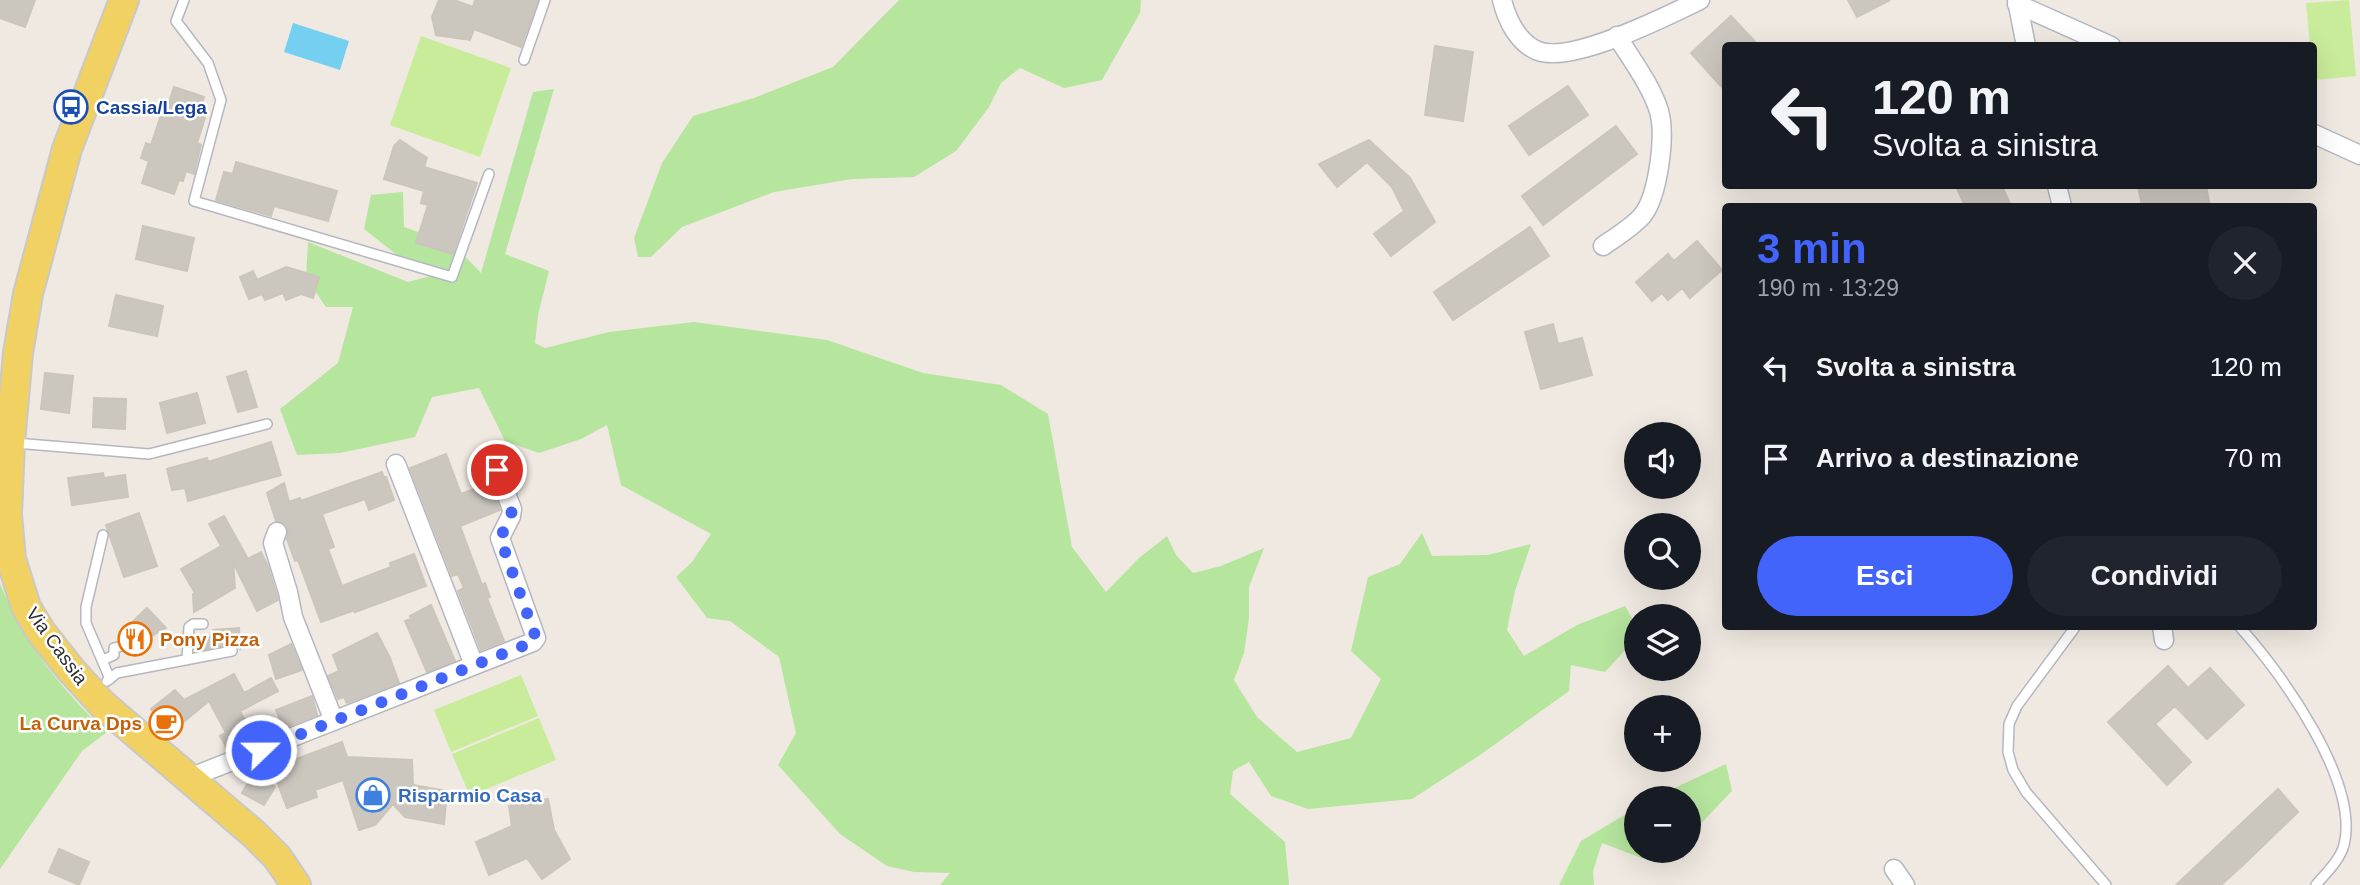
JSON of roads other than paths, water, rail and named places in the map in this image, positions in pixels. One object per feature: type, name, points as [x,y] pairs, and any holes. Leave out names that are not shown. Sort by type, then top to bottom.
[{"type":"main road","name":"Via Cassia","points":[[124,0],[66,149],[28,294],[6,405],[10,443],[8,539],[15,577],[26,607],[41,632],[101,686],[103,705],[273,852],[296,885]]},
{"type":"street","points":[[1502,0],[1509,21],[1517,33],[1537,51],[1550,53],[1571,51],[1618,36],[1700,0]]},
{"type":"street","points":[[2017,2],[2025,42]]},
{"type":"street","points":[[2017,2],[2102,42]]},
{"type":"street","points":[[1603,246],[1630,227],[1645,211],[1652,197],[1661,146],[1661,119],[1657,105],[1618,36]]},
{"type":"street","points":[[2317,135],[2360,155]]},
{"type":"street","points":[[396,464],[474,665]]},
{"type":"street","points":[[189,778],[533,642],[536,638],[500,538],[512,509],[497,470]]},
{"type":"street","points":[[277,532],[273,543],[293,617],[334,721]]},
{"type":"street","points":[[1894,869],[1905,885]]},
{"type":"lane","points":[[184,0],[176,21],[208,63],[221,100],[194,201],[452,277],[489,174]]},
{"type":"lane","points":[[524,60],[545,0]]},
{"type":"lane","points":[[10,443],[149,454],[267,424]]},
{"type":"lane","points":[[101,686],[103,660],[86,623],[86,607],[103,535]]},
{"type":"lane","points":[[187,660],[189,627],[203,624]]},
{"type":"lane","points":[[2073,630],[2017,706],[2009,724],[2008,752],[2013,770],[2026,792],[2106,885]]},
{"type":"lane","points":[[2242,630],[2271,666],[2315,732],[2342,794],[2347,821],[2344,846],[2316,885]]},
{"type":"lane","points":[[103,660],[114,655],[114,648],[130,644]]},
{"type":"lane","points":[[101,686],[117,673],[232,651]]},
{"type":"water","points":[[293,23],[349,41],[340,70],[284,52]]},
{"type":"place","name":"Cassia/Lega","points":[[71,107]]},
{"type":"place","name":"Pony Pizza","points":[[135,639]]},
{"type":"place","name":"La Curva Dps","points":[[166,723]]},
{"type":"place","name":"Risparmio Casa","points":[[373,795]]}]
